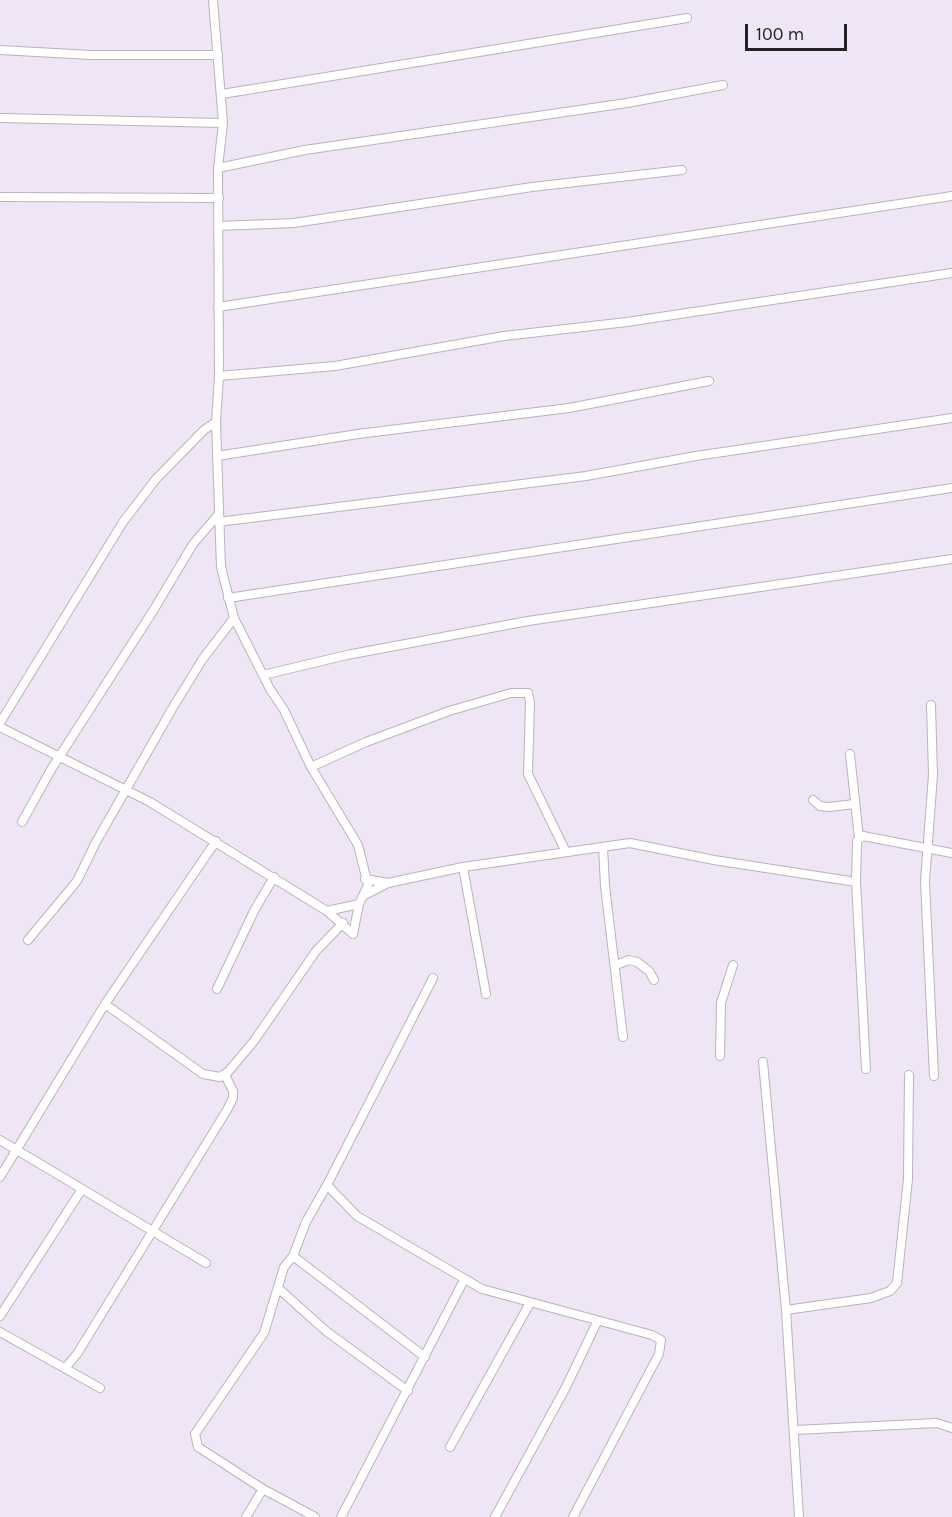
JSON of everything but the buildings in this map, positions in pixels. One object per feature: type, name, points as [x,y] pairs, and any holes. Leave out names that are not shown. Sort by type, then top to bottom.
[{"type":"street","points":[[213,0],[223,123],[218,168],[219,376],[216,422],[220,561],[234,618],[263,675],[285,710],[311,767],[358,845],[368,885],[358,904],[352,934],[343,923],[327,911],[150,802],[124,791],[72,761],[0,725],[123,522],[156,480],[204,430],[216,422]]},
{"type":"street","points":[[222,94],[687,18]]},
{"type":"street","points":[[0,50],[91,54],[218,55]]},
{"type":"street","points":[[218,168],[305,150],[627,103],[723,86]]},
{"type":"street","points":[[0,118],[223,123]]},
{"type":"street","points":[[218,226],[294,223],[532,187],[682,170]]},
{"type":"street","points":[[0,196],[219,198]]},
{"type":"street","points":[[218,307],[952,196]]},
{"type":"street","points":[[219,376],[335,366],[504,336],[627,322],[952,273]]},
{"type":"street","points":[[217,456],[358,434],[569,408],[709,381]]},
{"type":"street","points":[[22,822],[193,544],[218,519],[586,476],[696,456],[952,418]]},
{"type":"street","points":[[228,598],[952,488]]},
{"type":"street","points":[[263,675],[347,655],[528,621],[952,559]]},
{"type":"street","points":[[28,940],[77,880],[124,791],[202,660],[234,618]]},
{"type":"street","points":[[311,767],[366,741],[448,711],[511,693],[528,693],[530,702],[528,774],[565,850]]},
{"type":"street","points":[[931,705],[933,775],[925,881],[934,1076]]},
{"type":"street","points":[[850,754],[859,838],[856,841],[856,882],[866,1069]]},
{"type":"street","points":[[813,800],[820,806],[829,807],[854,804]]},
{"type":"street","points":[[859,838],[952,853]]},
{"type":"street","points":[[0,1177],[105,1004],[216,842]]},
{"type":"street","points":[[363,896],[388,884],[463,867],[565,850],[630,843],[714,860],[856,882]]},
{"type":"street","points":[[603,847],[623,1037]]},
{"type":"street","points":[[463,867],[486,994]]},
{"type":"street","points":[[217,989],[255,909],[274,877]]},
{"type":"street","points":[[365,879],[388,884]]},
{"type":"street","points":[[327,911],[358,904]]},
{"type":"street","points":[[105,1004],[202,1074],[211,1077],[225,1075],[254,1041],[316,951],[343,923]]},
{"type":"street","points":[[616,964],[629,960],[637,962],[645,967],[654,980]]},
{"type":"street","points":[[720,1056],[721,1003],[733,965]]},
{"type":"street","points":[[315,1517],[263,1489],[198,1447],[195,1434],[264,1333],[285,1267],[293,1256],[302,1230],[433,978]]},
{"type":"street","points":[[763,1062],[786,1310],[799,1517]]},
{"type":"street","points":[[786,1310],[871,1298],[890,1291],[897,1283],[908,1179],[909,1074]]},
{"type":"street","points":[[66,1367],[77,1354],[233,1098],[225,1075]]},
{"type":"street","points":[[0,1140],[206,1263]]},
{"type":"street","points":[[327,1185],[357,1216],[482,1289],[658,1337],[662,1346],[573,1517]]},
{"type":"street","points":[[0,1316],[82,1189]]},
{"type":"street","points":[[293,1256],[425,1357]]},
{"type":"street","points":[[341,1517],[464,1280]]},
{"type":"street","points":[[278,1288],[326,1331],[408,1391]]},
{"type":"street","points":[[450,1447],[530,1303]]},
{"type":"street","points":[[495,1517],[566,1388],[597,1322]]},
{"type":"street","points":[[0,1332],[100,1388]]},
{"type":"street","points":[[795,1430],[937,1423],[952,1428]]},
{"type":"street","points":[[246,1517],[263,1489]]}]
